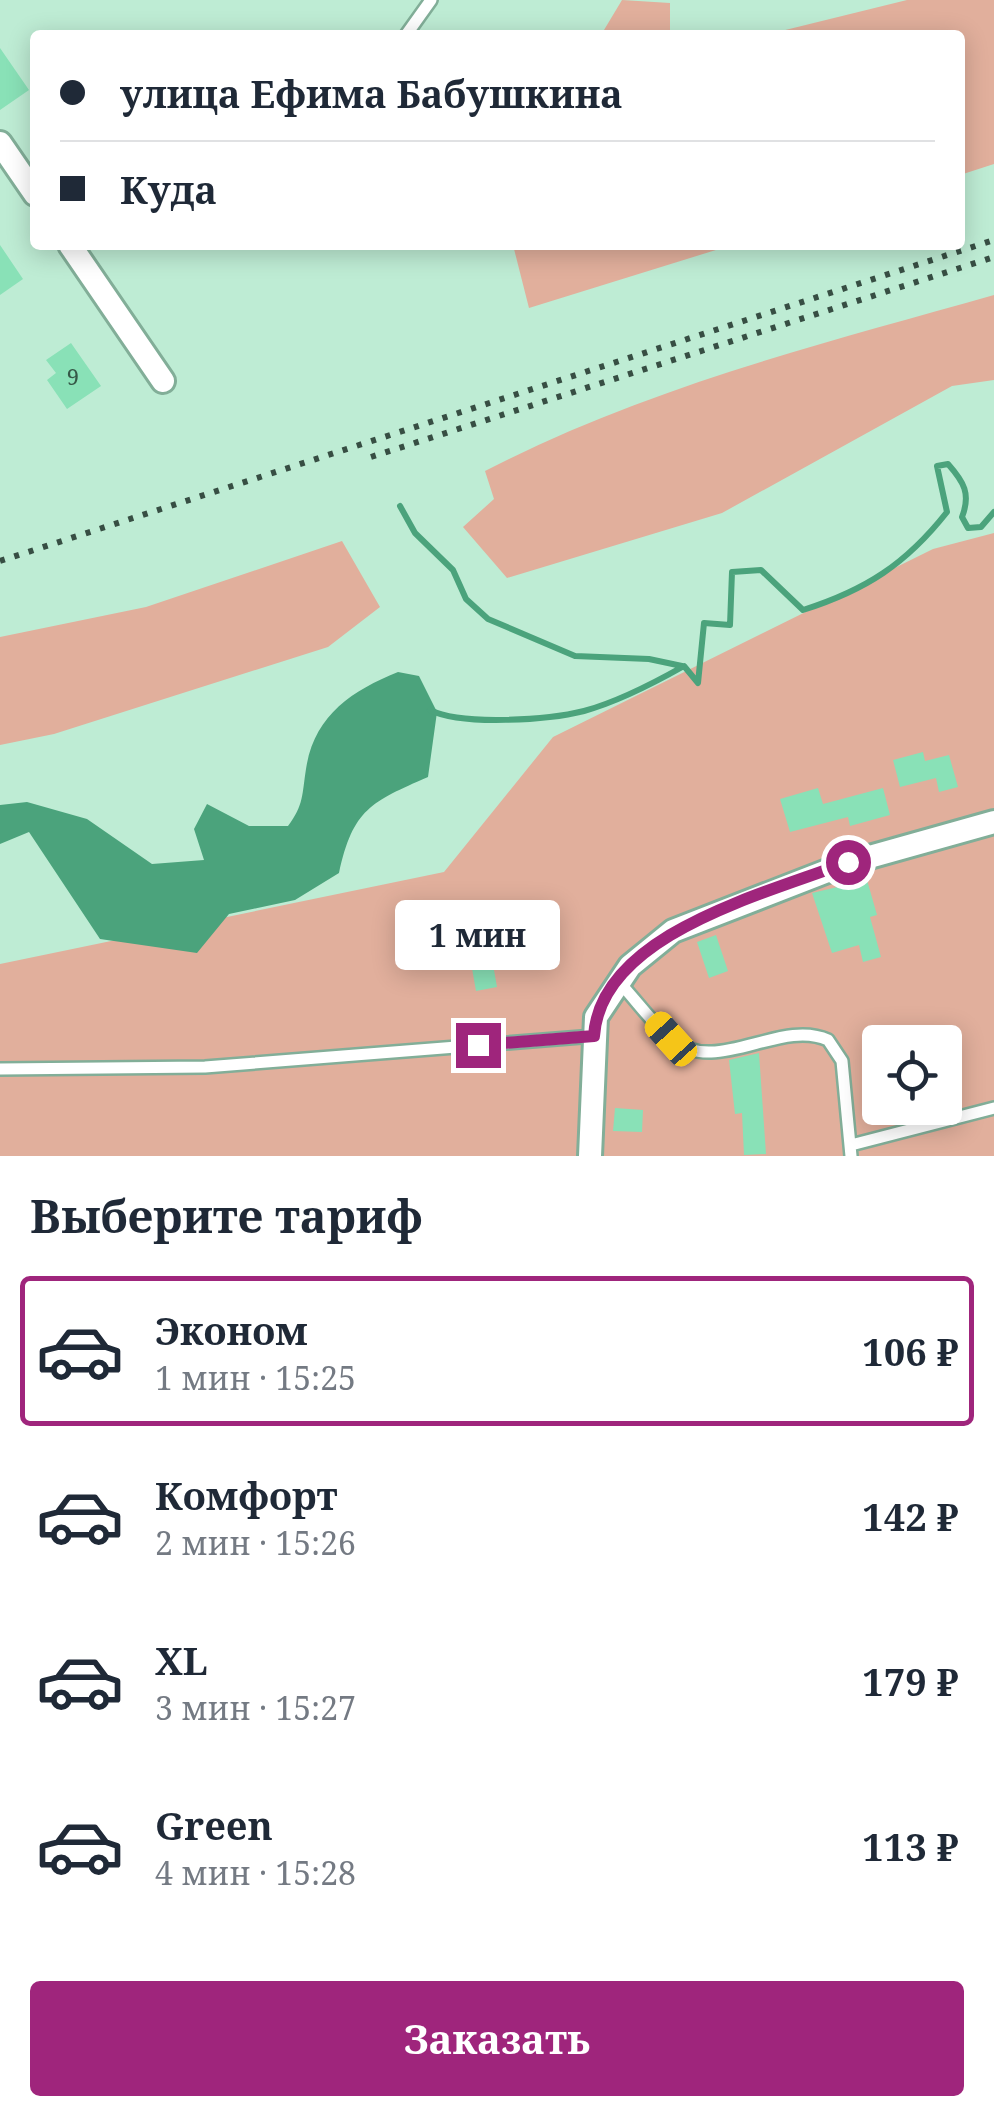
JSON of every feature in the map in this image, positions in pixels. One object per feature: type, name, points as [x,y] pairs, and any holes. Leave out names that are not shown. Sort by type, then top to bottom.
[{"type":"street","points":[[0,142],[30,187]]},
{"type":"street","points":[[73,250],[163,382]]},
{"type":"street","points":[[590,1156],[596,1017],[618,980],[673,931],[848,862],[994,822]]},
{"type":"lane","points":[[410,30],[431,0]]},
{"type":"lane","points":[[618,980],[671,1039],[696,1051],[800,1034],[828,1040],[842,1060],[851,1150],[994,1108]]},
{"type":"lane","points":[[0,1069],[205,1067],[594,1036]]},
{"type":"shaded area","points":[[622,0],[670,3],[670,30],[604,30]]},
{"type":"shaded area","points":[[907,0],[994,0],[994,164],[965,173],[965,30],[785,30]]},
{"type":"shaded area","points":[[514,250],[716,250],[529,308]]},
{"type":"shaded area","points":[[994,295],[994,380],[952,386],[722,513],[507,578],[463,527],[494,499],[485,471],[546,442],[608,415],[735,370]]},
{"type":"shaded area","points":[[994,533],[994,1156],[0,1156],[0,964],[444,872],[553,737],[933,549]]},
{"type":"shaded area","points":[[342,541],[380,607],[328,647],[54,734],[0,745],[0,637],[146,607]]},
{"type":"shaded area","points":[[398,672],[419,676],[437,712],[428,777],[367,810],[351,835],[339,873],[295,900],[229,914],[197,953],[100,939],[29,832],[0,844],[0,805],[27,802],[87,819],[152,864],[204,860],[194,829],[207,804],[249,826],[288,826],[300,805],[310,750],[326,720],[350,697]]},
{"type":"building","points":[[0,48],[29,90],[0,110]]},
{"type":"building","points":[[0,245],[23,279],[0,295]]},
{"type":"building","points":[[71,343],[101,386],[67,409],[47,380],[56,373],[46,360]]},
{"type":"building","points":[[923,752],[925,761],[949,755],[958,787],[939,792],[936,778],[900,787],[893,760]]},
{"type":"building","points":[[818,788],[823,804],[883,788],[890,815],[850,826],[848,817],[790,832],[780,799]]},
{"type":"building","points":[[867,880],[877,915],[870,917],[881,957],[863,962],[859,945],[832,953],[812,893]]},
{"type":"building","points":[[716,935],[728,971],[709,978],[697,942]]},
{"type":"building","points":[[491,953],[497,987],[476,991],[470,957]]},
{"type":"building","points":[[759,1053],[766,1154],[744,1155],[742,1113],[735,1114],[729,1060]]},
{"type":"building","points":[[615,1108],[643,1110],[642,1132],[613,1131]]},
{"type":"waterway","points":[[430,710],[483,720],[549,717],[609,703],[684,666],[698,683],[704,623],[730,625],[732,572],[761,570],[803,610],[846,594],[900,561],[947,512],[937,466],[948,464],[962,483],[966,495],[962,517],[968,528],[981,527],[994,512]]},
{"type":"waterway","points":[[400,506],[415,533],[453,570],[466,599],[488,619],[575,656],[649,659],[682,666]]},
{"type":"railway","points":[[965,249],[994,240]]},
{"type":"railway","points":[[0,561],[963,250]]},
{"type":"railway","points":[[371,457],[994,257]]},
{"type":"route","points":[[478,1045],[594,1036],[596,1017],[618,980],[673,931],[848,862]]}]
